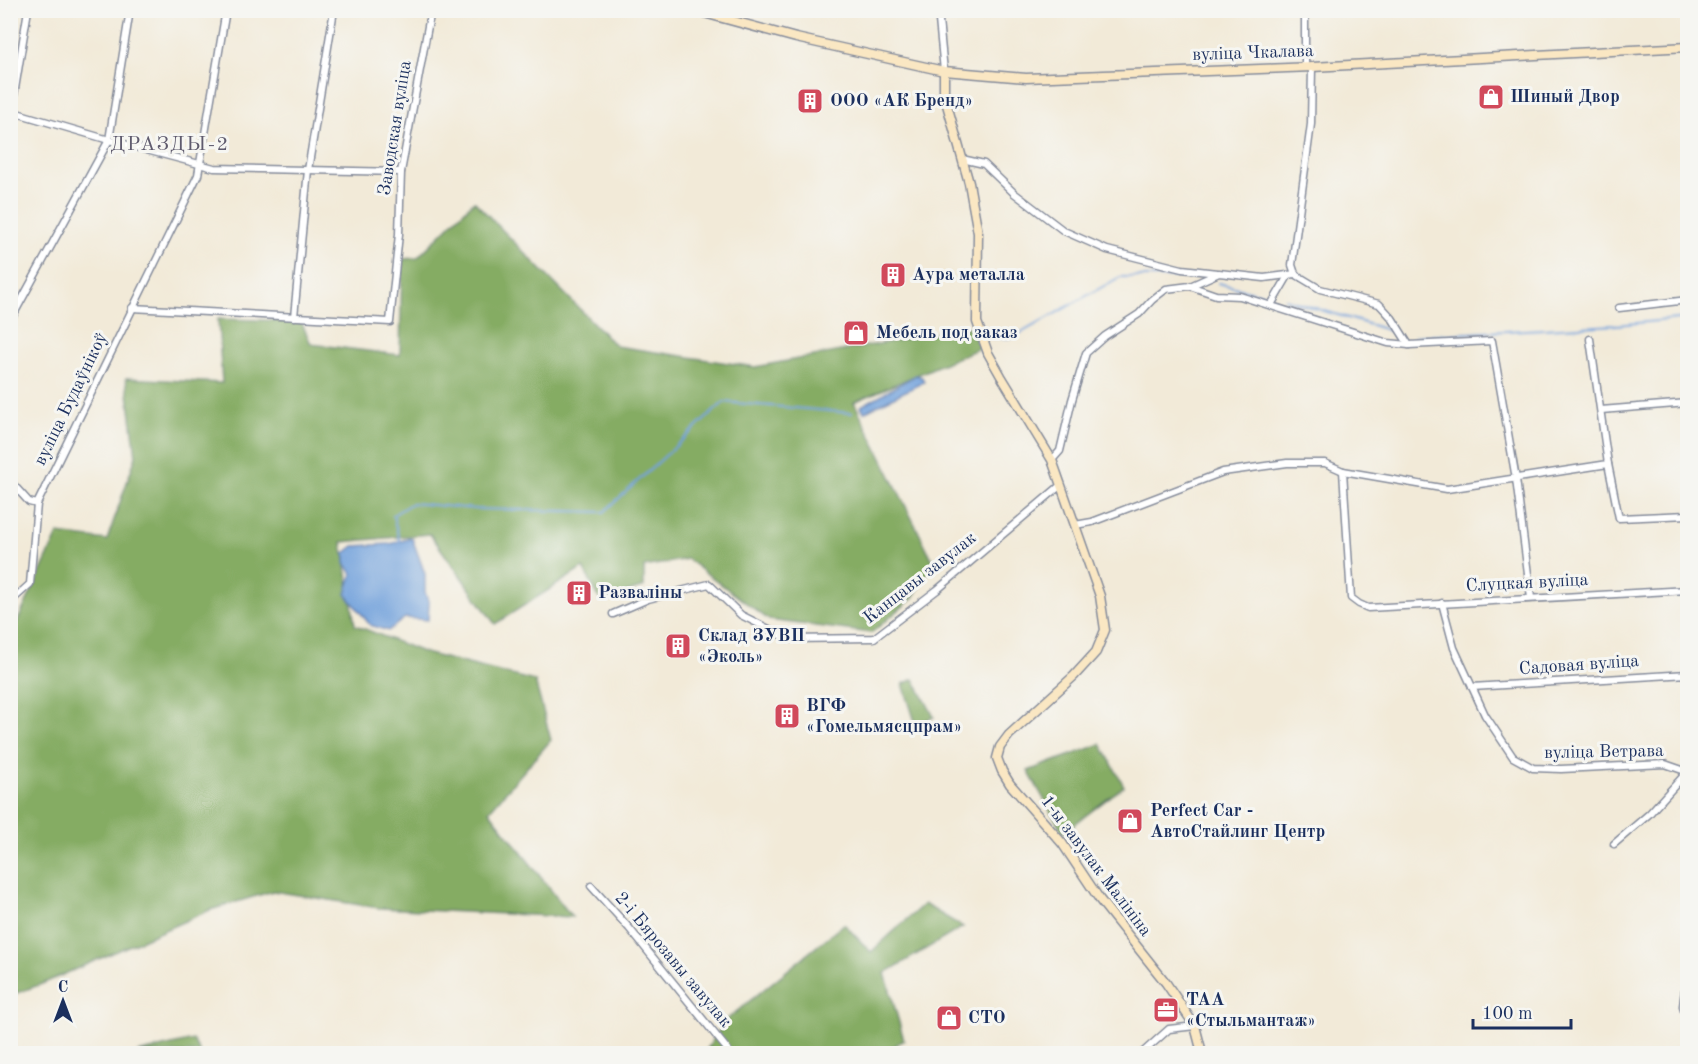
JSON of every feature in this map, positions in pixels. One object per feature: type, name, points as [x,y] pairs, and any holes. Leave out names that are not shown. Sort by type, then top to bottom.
[{"type":"street","points":[[28,10],[11,112],[214,168],[401,172]]},
{"type":"street","points":[[10,321],[109,140],[130,10]]},
{"type":"street","name":"вуліца Будаўнікоў","points":[[10,602],[30,584],[37,504],[198,175],[226,10]]},
{"type":"street","points":[[132,308],[294,317],[308,170],[334,10]]},
{"type":"street","name":"Заводская вуліца","points":[[294,317],[390,322],[399,234],[401,172],[431,10]]},
{"type":"street","points":[[693,10],[816,43],[944,71]]},
{"type":"street","points":[[938,10],[944,93],[969,183],[978,233],[977,322],[988,353],[1052,460],[1061,485]]},
{"type":"street","points":[[1305,10],[1311,124],[1292,265],[1295,274],[1320,289],[1379,304],[1392,318],[1409,345]]},
{"type":"street","name":"вуліца Чкалава","points":[[944,71],[1026,78],[1309,67],[1688,47]]},
{"type":"street","points":[[962,159],[984,164],[1014,193],[1064,231],[1107,250],[1182,269],[1264,278],[1295,274]]},
{"type":"street","points":[[1052,460],[1060,452],[1086,353],[1105,336],[1139,314],[1166,289],[1190,286],[1219,273]]},
{"type":"street","points":[[1271,305],[1288,276]]},
{"type":"street","points":[[1190,286],[1216,295],[1240,296],[1388,343],[1409,345],[1492,341],[1516,479],[1531,595]]},
{"type":"street","points":[[1620,308],[1688,300]]},
{"type":"street","points":[[1590,339],[1608,464],[1619,518],[1688,515]]},
{"type":"street","points":[[1601,410],[1688,403]]},
{"type":"street","points":[[1075,525],[1092,522],[1223,472],[1287,463],[1325,463],[1343,471],[1448,489],[1608,464]]},
{"type":"street","name":"Слуцкая вуліца","points":[[1343,471],[1351,597],[1368,608],[1531,595],[1688,590]]},
{"type":"street","points":[[10,481],[29,502],[37,504]]},
{"type":"street","name":"1-ы завулак Малініна","points":[[1061,485],[1100,596],[1105,630],[1096,652],[1074,676],[1009,735],[1000,747],[997,758],[1010,784],[1062,843],[1100,900],[1166,983],[1195,1026],[1201,1049],[1205,1053]]},
{"type":"street","name":"Канцавы завулак","points":[[614,614],[648,599],[709,584],[741,615],[789,639],[874,638],[937,590],[1061,485]]},
{"type":"street","name":"вуліца Ветрава","points":[[1442,603],[1454,648],[1485,715],[1513,758],[1533,768],[1561,769],[1665,764],[1687,771]]},
{"type":"street","name":"Садовая вуліца","points":[[1472,687],[1688,674]]},
{"type":"street","points":[[1614,844],[1649,814],[1687,771]]},
{"type":"street","name":"2-і Бярозавы завулак","points":[[591,886],[731,1053]]},
{"type":"street","points":[[1688,965],[1683,1006],[1688,1027]]},
{"type":"street","points":[[1141,1053],[1169,1029],[1195,1026]]},
{"type":"green space","points":[[474,201],[616,346],[755,367],[969,327],[980,348],[854,402],[934,563],[912,599],[871,633],[769,620],[687,559],[644,567],[644,587],[601,601],[583,568],[495,624],[430,534],[342,542],[355,625],[425,653],[535,681],[551,740],[489,811],[572,917],[379,908],[273,891],[210,910],[42,984],[11,995],[11,627],[17,622],[58,534],[107,540],[136,456],[126,378],[222,383],[218,319],[301,321],[311,344],[400,355],[402,259],[417,258]]},
{"type":"green space","points":[[914,679],[934,717],[916,725],[903,684]]},
{"type":"green space","points":[[1101,744],[1124,786],[1063,833],[1028,771]]},
{"type":"green space","points":[[924,904],[963,927],[885,973],[904,1040],[883,1053],[704,1054],[725,1021],[844,924],[871,952]]},
{"type":"green space","points":[[193,1040],[200,1053],[137,1053]]},
{"type":"water","points":[[916,375],[922,377],[924,382],[864,412],[861,406]]},
{"type":"water","points":[[412,538],[425,574],[425,592],[429,603],[428,620],[405,618],[388,631],[370,625],[346,594],[352,574],[345,563],[345,553],[354,546],[390,544]]},
{"type":"waterway","points":[[993,338],[1012,338],[1120,277],[1198,277]]},
{"type":"waterway","points":[[1218,283],[1265,295]]},
{"type":"waterway","points":[[1285,299],[1391,331]]},
{"type":"waterway","points":[[1415,336],[1616,325],[1688,318]]},
{"type":"waterway","points":[[400,543],[393,515],[412,503],[476,509],[604,512],[724,402],[852,413]]},
{"type":"place","name":"Шиный Двор","points":[[1491,97]]},
{"type":"place","name":"ООО «АК Бренд»","points":[[810,101]]},
{"type":"place","name":"Аура металла","points":[[893,275]]},
{"type":"place","name":"Мебель под заказ","points":[[856,333]]},
{"type":"place","name":"Разваліны","points":[[579,593]]},
{"type":"place","name":"Склад ЗУВП «Эколь»","points":[[678,646]]},
{"type":"place","name":"ВГФ «Гомельмясцпрам»","points":[[787,716]]},
{"type":"place","name":"Perfect Car - АвтоСтайлинг Центр","points":[[1130,821]]},
{"type":"place","name":"ТАА «Стыльмантаж»","points":[[1166,1010]]},
{"type":"place","name":"СТО","points":[[949,1018]]},
{"type":"district","name":"ДРАЗДЫ-2","points":[[170,145]]}]
